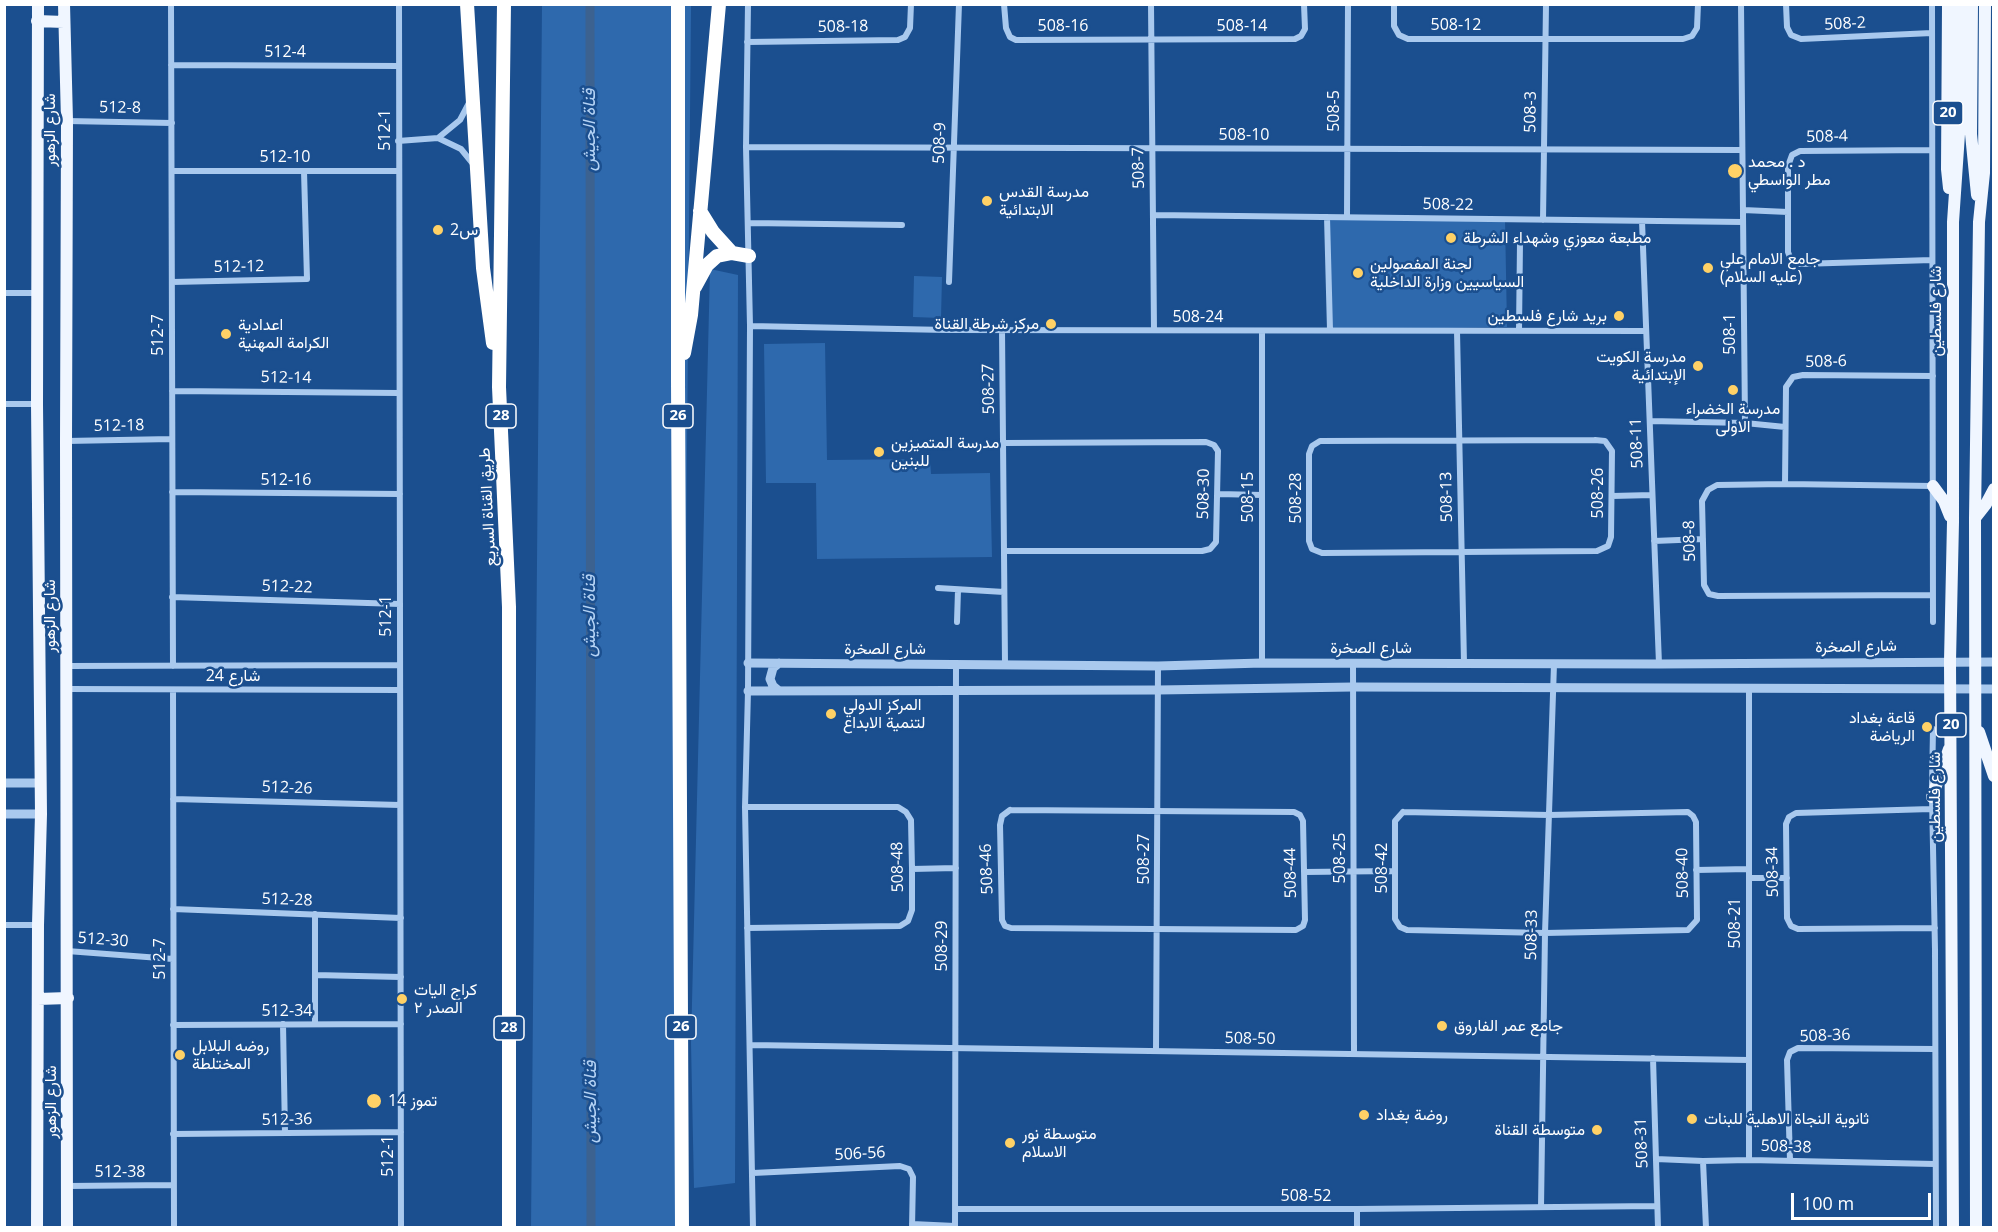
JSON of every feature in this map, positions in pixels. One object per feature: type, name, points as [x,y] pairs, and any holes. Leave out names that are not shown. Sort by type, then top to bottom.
[{"type":"highway","points":[[467,4],[484,277],[499,387]]},
{"type":"highway","name":"طريق القناة السريع","points":[[504,4],[499,387],[509,607],[508,1227]]},
{"type":"highway","name":"26","points":[[678,4],[682,1227]]},
{"type":"highway","points":[[678,381],[691,315],[719,4]]},
{"type":"highway","points":[[700,211],[713,232],[732,253]]},
{"type":"highway","points":[[692,291],[707,264],[712,260],[732,253],[749,256]]},
{"type":"main road","name":"شارع الزهور","points":[[37,1227],[38,925],[41,814],[37,404],[38,4]]},
{"type":"main road","name":"شارع الزهور","points":[[64,4],[67,121],[67,1227]]},
{"type":"main road","name":"شارع فلسطين","points":[[1948,4],[1947,169],[1953,222],[1953,522],[1950,661],[1953,1227]]},
{"type":"main road","name":"شارع فلسطين","points":[[1960,4],[1965,134],[1979,222]]},
{"type":"main road","name":"شارع فلسطين","points":[[1953,222],[1965,134],[1972,4]]},
{"type":"main road","name":"شارع فلسطين","points":[[1976,1227],[1975,518],[1979,222],[1984,173],[1985,4]]},
{"type":"main road","points":[[37,21],[64,22]]},
{"type":"main road","points":[[1933,486],[1944,501],[1953,522]]},
{"type":"main road","points":[[1975,518],[1994,489]]},
{"type":"main road","points":[[1976,725],[1994,776]]},
{"type":"main road","points":[[1931,803],[1940,771],[1951,746]]},
{"type":"main road","points":[[38,999],[68,998]]},
{"type":"street","name":"512-7","points":[[171,4],[173,666]]},
{"type":"street","name":"512-1","points":[[399,4],[401,1227]]},
{"type":"street","points":[[748,4],[746,147],[750,326],[745,807],[753,1227]]},
{"type":"street","name":"508-18","points":[[747,42],[898,40],[905,36],[910,28],[911,4]]},
{"type":"street","name":"508-9","points":[[949,282],[959,4]]},
{"type":"street","name":"508-16","points":[[1004,4],[1006,28],[1010,37],[1016,39],[1151,39]]},
{"type":"street","name":"508-7","points":[[1150,4],[1154,330]]},
{"type":"street","name":"508-14","points":[[1151,39],[1295,39],[1301,36],[1305,29],[1304,4]]},
{"type":"street","name":"508-5","points":[[1347,218],[1348,4]]},
{"type":"street","name":"508-12","points":[[1394,4],[1394,26],[1399,35],[1408,39],[1545,39]]},
{"type":"street","name":"508-3","points":[[1543,220],[1546,4]]},
{"type":"street","points":[[1545,39],[1683,39],[1692,36],[1697,28],[1698,4]]},
{"type":"street","name":"508-1","points":[[1741,4],[1745,423]]},
{"type":"street","name":"508-2","points":[[1786,4],[1787,27],[1791,35],[1801,39],[1932,33]]},
{"type":"street","points":[[1932,4],[1933,622]]},
{"type":"street","name":"512-4","points":[[171,65],[399,66]]},
{"type":"street","points":[[438,138],[460,120],[472,95]]},
{"type":"street","name":"512-8","points":[[67,121],[172,123]]},
{"type":"street","points":[[398,141],[438,138],[460,149],[477,169]]},
{"type":"street","name":"508-10","points":[[746,147],[1742,150]]},
{"type":"street","name":"508-4","points":[[1932,150],[1800,151],[1792,155],[1788,166],[1788,252],[1791,260],[1800,264],[1932,260]]},
{"type":"street","name":"512-10","points":[[172,171],[399,171]]},
{"type":"street","name":"512-12","points":[[172,282],[306,279],[304,171]]},
{"type":"street","points":[[1743,210],[1788,212]]},
{"type":"street","name":"508-22","points":[[1153,215],[1743,222]]},
{"type":"street","points":[[1327,217],[1330,330]]},
{"type":"street","name":"508-11","points":[[1642,221],[1659,664]]},
{"type":"street","points":[[749,223],[902,225]]},
{"type":"street","points":[[1519,331],[1520,242]]},
{"type":"street","points":[[4,293],[37,293]]},
{"type":"street","name":"508-24","points":[[750,326],[1002,330],[1646,331]]},
{"type":"street","name":"508-27","points":[[1002,330],[1005,664]]},
{"type":"street","name":"508-15","points":[[1262,330],[1262,663]]},
{"type":"street","name":"508-13","points":[[1457,331],[1464,663]]},
{"type":"street","name":"508-6","points":[[1785,484],[1786,387],[1793,377],[1803,375],[1933,376]]},
{"type":"street","name":"512-14","points":[[172,391],[399,393]]},
{"type":"street","points":[[4,404],[37,404]]},
{"type":"street","points":[[1650,421],[1745,423],[1785,427]]},
{"type":"street","name":"512-18","points":[[66,441],[172,439]]},
{"type":"street","name":"508-26","points":[[1459,440],[1605,441],[1612,451],[1611,537],[1608,546],[1597,551],[1462,552]]},
{"type":"street","name":"508-28","points":[[1459,440],[1320,441],[1312,446],[1309,454],[1309,541],[1312,549],[1322,553],[1462,552]]},
{"type":"street","name":"508-30","points":[[1003,443],[1206,442],[1214,445],[1218,451],[1216,542],[1210,549],[1202,552],[1004,551]]},
{"type":"street","name":"508-8","points":[[1933,486],[1717,485],[1708,490],[1702,501],[1704,585],[1709,594],[1718,596],[1933,595]]},
{"type":"street","name":"512-16","points":[[172,492],[400,494]]},
{"type":"street","points":[[1218,494],[1262,495]]},
{"type":"street","points":[[1612,496],[1652,495]]},
{"type":"street","points":[[1654,541],[1703,539]]},
{"type":"street","points":[[938,588],[1004,592]]},
{"type":"street","points":[[957,622],[958,590]]},
{"type":"street","name":"512-22","points":[[172,597],[400,604]]},
{"type":"street","name":"شارع الصخرة","points":[[748,663],[1158,666],[1262,663],[1994,662]]},
{"type":"street","points":[[778,663],[771,672],[770,679],[779,691]]},
{"type":"street","name":"508-25","points":[[1353,663],[1354,1054]]},
{"type":"street","name":"508-29","points":[[955,1227],[956,664]]},
{"type":"street","name":"508-33","points":[[1541,1207],[1545,933],[1554,664]]},
{"type":"street","name":"شارع 24","points":[[67,666],[400,665]]},
{"type":"street","name":"508-27","points":[[1156,1051],[1158,666]]},
{"type":"street","points":[[748,691],[956,692],[1353,687],[1994,689]]},
{"type":"street","name":"508-21","points":[[1749,687],[1749,1160]]},
{"type":"street","name":"شارع 24","points":[[66,689],[400,690]]},
{"type":"street","name":"512-7","points":[[173,690],[174,1227]]},
{"type":"street","points":[[1933,729],[1931,803],[1935,928],[1936,1227]]},
{"type":"street","points":[[4,783],[40,783]]},
{"type":"street","name":"512-26","points":[[173,799],[400,805]]},
{"type":"street","name":"508-34","points":[[1931,803],[1796,813],[1789,817],[1786,824],[1787,918],[1791,926],[1798,929],[1935,928]]},
{"type":"street","name":"508-48","points":[[745,807],[898,807],[906,812],[911,820],[912,869],[912,910],[908,921],[900,926],[747,928]]},
{"type":"street","name":"508-46","points":[[1157,812],[1010,810],[1002,816],[1000,825],[1002,920],[1005,926],[1011,928],[1157,930]]},
{"type":"street","name":"508-44","points":[[1157,812],[1294,812],[1300,815],[1303,821],[1305,921],[1303,926],[1296,930],[1157,930]]},
{"type":"street","name":"508-42","points":[[1545,933],[1407,930],[1400,927],[1395,918],[1395,821],[1403,812],[1549,815]]},
{"type":"street","name":"508-40","points":[[1545,933],[1688,930],[1697,920],[1696,822],[1688,812],[1549,815]]},
{"type":"street","points":[[4,814],[41,814]]},
{"type":"street","points":[[912,869],[956,868]]},
{"type":"street","points":[[1696,870],[1749,869]]},
{"type":"street","points":[[1304,872],[1395,871]]},
{"type":"street","points":[[1749,878],[1787,878]]},
{"type":"street","name":"512-28","points":[[173,909],[401,918]]},
{"type":"street","points":[[315,915],[315,1024]]},
{"type":"street","points":[[4,925],[38,925]]},
{"type":"street","name":"512-30","points":[[67,951],[173,959]]},
{"type":"street","points":[[315,975],[401,977]]},
{"type":"street","points":[[283,1024],[285,1133]]},
{"type":"street","name":"512-34","points":[[173,1025],[401,1024]]},
{"type":"street","name":"508-50","points":[[750,1045],[1749,1060]]},
{"type":"street","name":"508-36","points":[[1790,1161],[1787,1060],[1790,1052],[1798,1048],[1935,1048]]},
{"type":"street","name":"508-31","points":[[1653,1058],[1658,1227]]},
{"type":"street","name":"512-36","points":[[173,1134],[401,1132]]},
{"type":"street","name":"508-38","points":[[1656,1159],[1935,1164]]},
{"type":"street","points":[[1703,1161],[1706,1227]]},
{"type":"street","name":"506-56","points":[[753,1173],[900,1166],[909,1169],[913,1177],[912,1226]]},
{"type":"street","name":"512-38","points":[[67,1186],[173,1185]]},
{"type":"street","name":"508-52","points":[[955,1209],[1657,1206]]},
{"type":"street","points":[[1357,1209],[1357,1227]]},
{"type":"street","points":[[912,1226],[955,1227]]},
{"type":"shaded area","points":[[542,5],[691,5],[680,1227],[531,1228]]},
{"type":"shaded area","points":[[1327,217],[1505,219],[1507,327],[1330,330]]},
{"type":"shaded area","points":[[710,269],[738,275],[735,1183],[694,1188],[691,1043]]},
{"type":"shaded area","points":[[914,276],[942,277],[941,318],[913,317]]},
{"type":"shaded area","points":[[825,343],[827,460],[930,459],[931,474],[990,473],[992,557],[817,559],[816,483],[766,483],[764,344]]},
{"type":"waterway","name":"قناة الجيش","points":[[590,4],[591,1228]]},
{"type":"place","name":"د . محمد مطر الواسطي","points":[[1735,171]]},
{"type":"place","name":"مدرسة القدس الابتدائية","points":[[987,201]]},
{"type":"place","name":"س2","points":[[438,230]]},
{"type":"place","name":"مطبعة معوزي وشهداء الشرطة","points":[[1451,238]]},
{"type":"place","name":"جامع الامام علي (عليه السلام)","points":[[1708,268]]},
{"type":"place","name":"لجنة المفصولين السياسيين وزارة الداخلية","points":[[1358,273]]},
{"type":"place","name":"بريد شارع فلسطين","points":[[1619,316]]},
{"type":"place","name":"مركز شرطة القناة","points":[[1051,324]]},
{"type":"place","name":"اعدادية الكرامة المهنية","points":[[226,334]]},
{"type":"place","name":"مدرسة الكويت الإبتدائية","points":[[1698,366]]},
{"type":"place","name":"مدرسة الخضراء الاولى","points":[[1733,390]]},
{"type":"place","name":"مدرسة المتميزين للبنين","points":[[879,452]]},
{"type":"place","name":"المركز الدولي لتنمية الابداع","points":[[831,714]]},
{"type":"place","name":"قاعة بغداد الرياضة","points":[[1927,727]]},
{"type":"place","name":"كراج اليات الصدر ٢","points":[[402,999]]},
{"type":"place","name":"جامع عمر الفاروق","points":[[1442,1026]]},
{"type":"place","name":"روضه البلابل المختلطة","points":[[180,1055]]},
{"type":"place","name":"14 تموز","points":[[374,1101]]},
{"type":"place","name":"روضة بغداد","points":[[1364,1115]]},
{"type":"place","name":"ثانوية النجاة الاهلية للبنات","points":[[1692,1119]]},
{"type":"place","name":"متوسطة القناة","points":[[1597,1130]]},
{"type":"place","name":"متوسطة نور الاسلام","points":[[1010,1143]]}]
